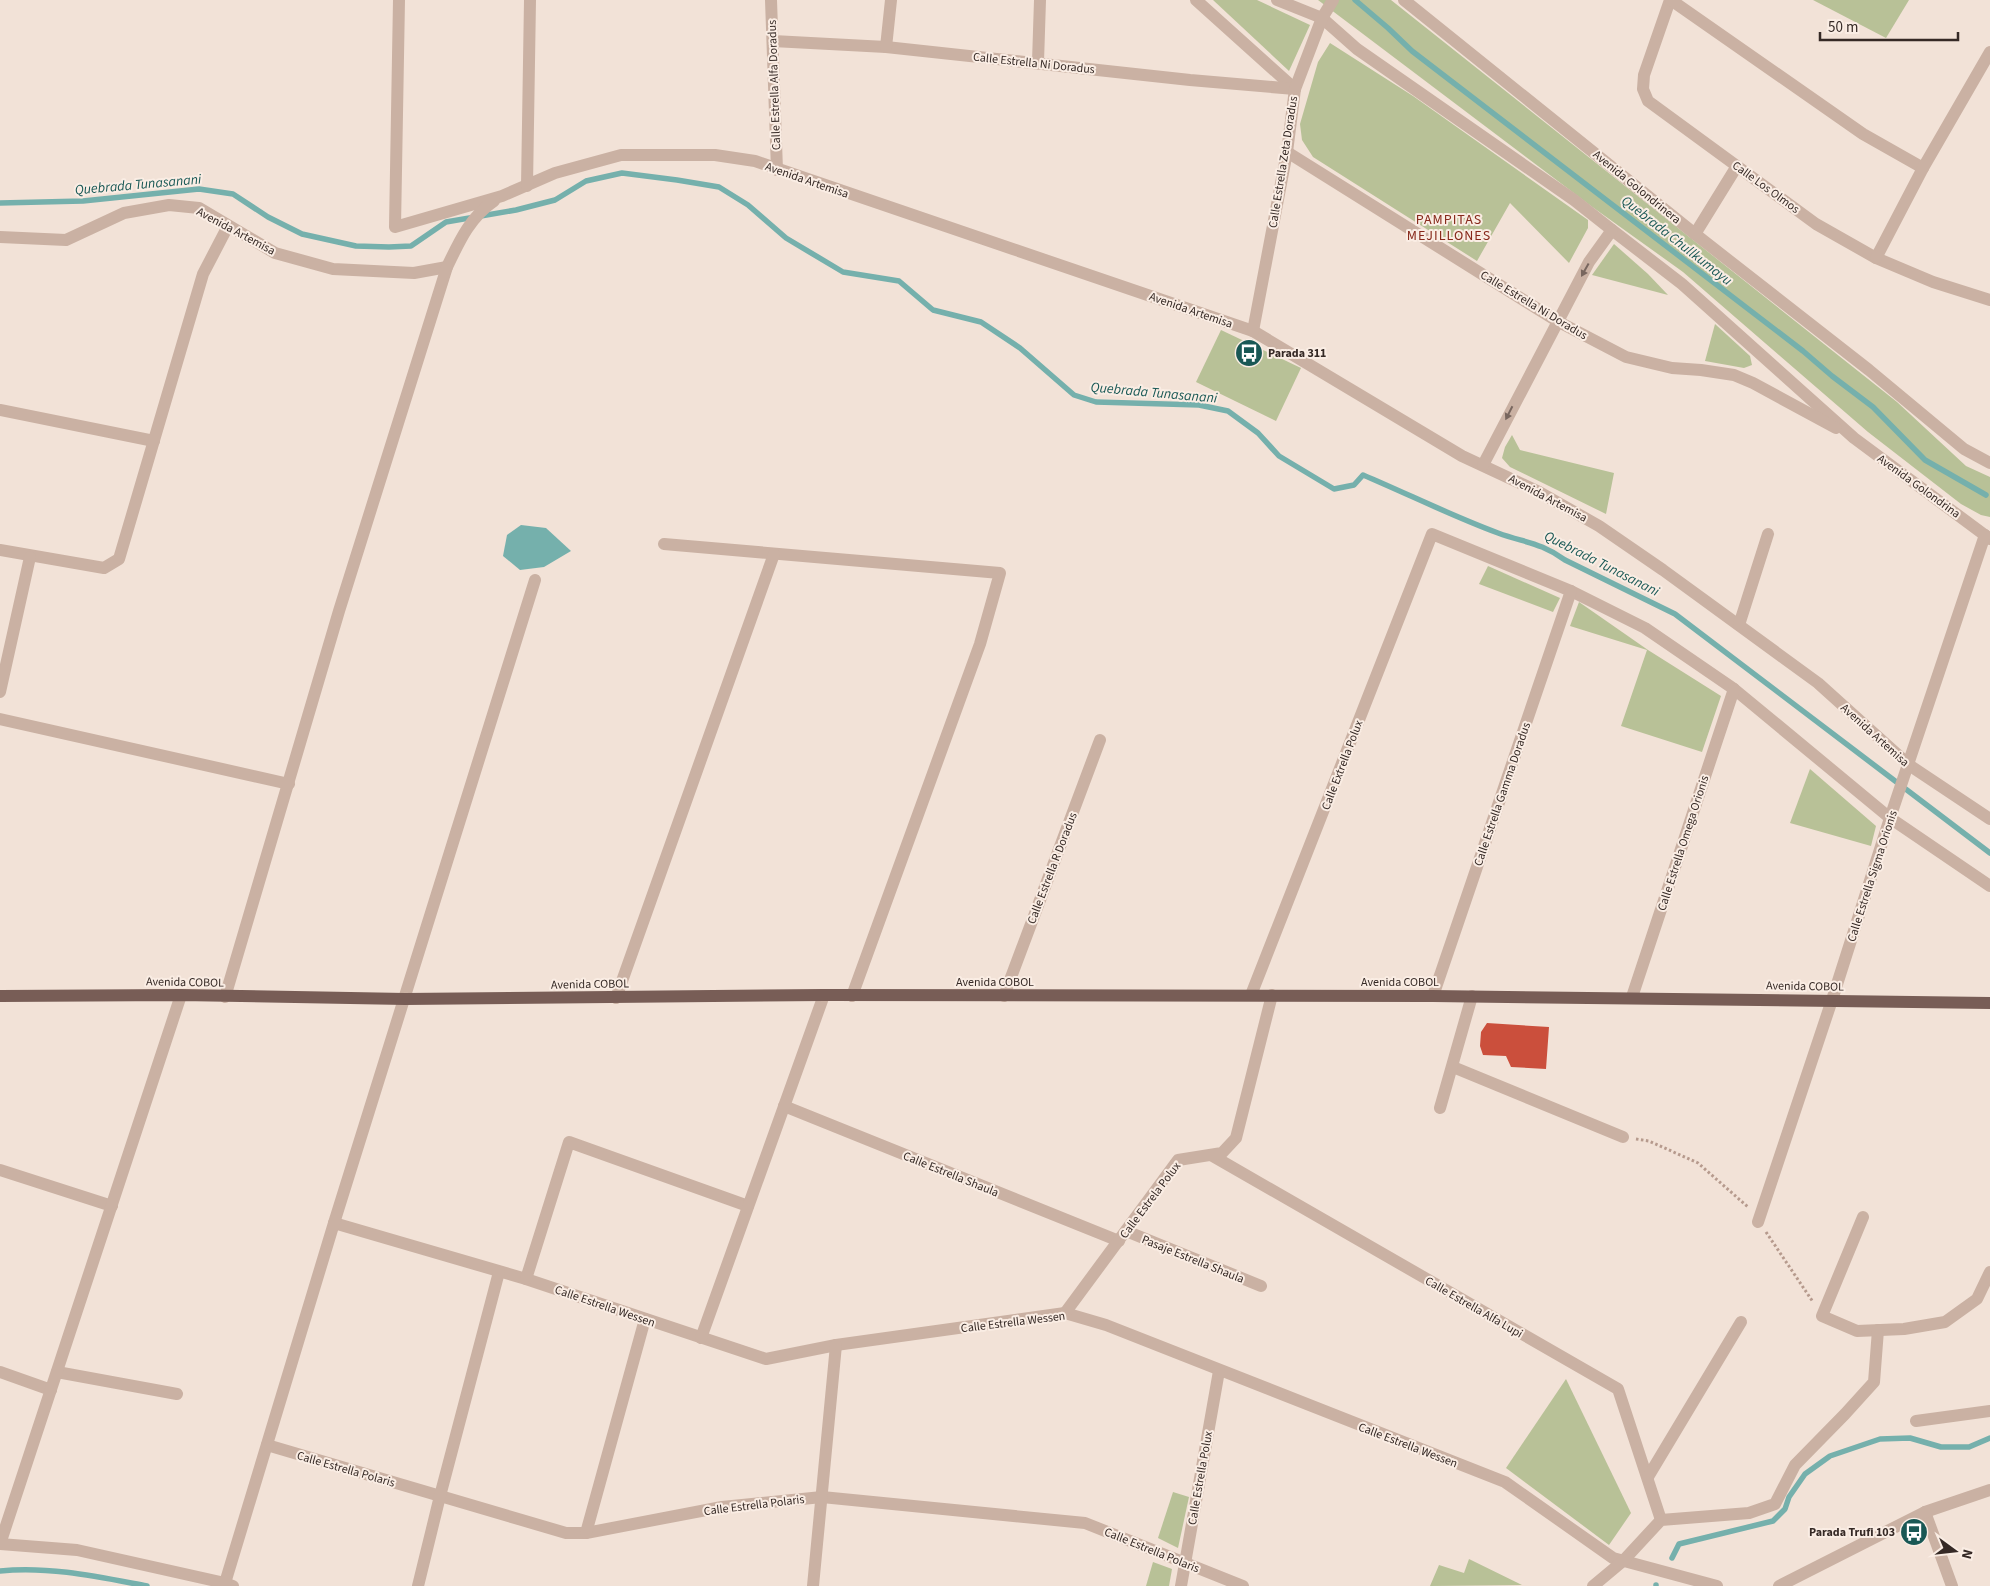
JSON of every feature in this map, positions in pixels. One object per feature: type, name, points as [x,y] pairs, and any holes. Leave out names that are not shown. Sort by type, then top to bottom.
[{"type":"main road","name":"Avenida COBOL","points":[[0,996],[181,995],[405,999],[1272,995],[1632,997],[1990,1003]]},
{"type":"street","name":"Avenida Artemisa","points":[[400,0],[395,227],[502,196],[555,174],[621,155],[715,155],[755,161],[1253,331],[1462,456],[1539,492],[1599,526],[1739,625],[1818,684],[1908,765],[1990,819]]},
{"type":"street","points":[[527,186],[530,0]]},
{"type":"street","name":"Calle Estrella Alfa Doradus","points":[[771,0],[777,170]]},
{"type":"street","points":[[886,47],[891,0]]},
{"type":"street","points":[[1038,62],[1040,0]]},
{"type":"street","points":[[1196,0],[1295,88]]},
{"type":"street","points":[[1277,0],[1322,18],[1357,49],[1574,200],[1682,284],[1854,438]]},
{"type":"street","name":"Calle Estrella Zeta Doradus","points":[[1253,331],[1287,152],[1295,88],[1322,18],[1333,0]]},
{"type":"street","name":"Avenida Golondrinera","points":[[1404,0],[1695,234],[1869,370],[1964,449],[1990,462]]},
{"type":"street","points":[[1670,0],[1863,134],[1923,168]]},
{"type":"street","name":"Calle Los Olmos","points":[[1670,0],[1644,75],[1643,88],[1648,100],[1816,224],[1876,258],[1933,282],[1990,300]]},
{"type":"street","name":"Calle Estrella Ni Doradus","points":[[772,41],[886,47],[1190,80],[1295,88]]},
{"type":"street","points":[[1876,258],[1923,168],[1990,52]]},
{"type":"street","name":"Calle Estrella Ni Doradus","points":[[1287,152],[1556,322],[1626,357],[1672,368],[1701,370],[1734,376],[1753,383],[1854,438]]},
{"type":"street","points":[[1695,234],[1737,166]]},
{"type":"street","points":[[225,997],[339,611],[447,267],[468,226],[482,209],[502,196]]},
{"type":"street","name":"Avenida Artemisa","points":[[0,238],[66,240],[124,213],[170,205],[199,208],[276,253],[333,269],[414,273],[447,267]]},
{"type":"street","points":[[0,550],[30,557],[104,568],[120,559],[203,274],[228,226]]},
{"type":"street","points":[[1483,465],[1556,322],[1589,262],[1612,230]]},
{"type":"street","points":[[0,410],[154,441]]},
{"type":"street","name":"Avenida Golondrina","points":[[1854,438],[1988,536]]},
{"type":"street","name":"Calle Extrella Polux","points":[[1251,995],[1432,534],[1571,592]]},
{"type":"street","points":[[1739,625],[1768,534]]},
{"type":"street","name":"Calle Estrella Sigma Orionis","points":[[1758,1222],[1898,794],[1988,536]]},
{"type":"street","points":[[664,544],[1000,574],[980,644],[852,996]]},
{"type":"street","points":[[616,998],[774,554]]},
{"type":"street","points":[[0,692],[30,557]]},
{"type":"street","points":[[181,995],[0,1544],[77,1550],[229,1584],[266,1445],[535,580]]},
{"type":"street","points":[[1571,592],[1645,628],[1734,689],[1890,818],[1990,886]]},
{"type":"street","name":"Calle Estrella Gamma Doradus","points":[[1433,996],[1571,592]]},
{"type":"street","name":"Calle Estrella Omega Orionis","points":[[1632,997],[1734,689]]},
{"type":"street","points":[[0,719],[289,784]]},
{"type":"street","name":"Calle Estrella R Doradus","points":[[1004,996],[1100,740]]},
{"type":"street","name":"Calle Estrela Polux","points":[[1065,1313],[1178,1160],[1222,1154],[1236,1138],[1272,995]]},
{"type":"street","points":[[701,1338],[824,996]]},
{"type":"street","points":[[1440,1108],[1472,996]]},
{"type":"street","points":[[1453,1066],[1623,1137]]},
{"type":"street","name":"Calle Estrella Shaula","points":[[784,1106],[1122,1236]]},
{"type":"street","points":[[526,1279],[568,1142],[748,1206]]},
{"type":"street","name":"Calle Estrella Alfa Lupi","points":[[1211,1155],[1618,1389],[1661,1520]]},
{"type":"street","points":[[0,1170],[112,1206]]},
{"type":"street","points":[[1863,1217],[1822,1316],[1857,1331],[1904,1329],[1945,1322],[1977,1299],[1990,1272]]},
{"type":"street","name":"Calle Estrella Wessen","points":[[334,1223],[526,1279],[766,1359],[836,1345],[1065,1313],[1106,1325],[1505,1482],[1613,1558],[1716,1586]]},
{"type":"street","name":"Pasaje Estrella Shaula","points":[[1122,1236],[1261,1286]]},
{"type":"street","points":[[418,1586],[499,1272]]},
{"type":"street","points":[[586,1533],[645,1319]]},
{"type":"street","points":[[1648,1477],[1741,1322]]},
{"type":"street","points":[[1593,1586],[1624,1561],[1661,1520],[1749,1513],[1775,1504],[1794,1464],[1846,1414],[1874,1382],[1878,1330]]},
{"type":"street","points":[[813,1586],[836,1345]]},
{"type":"street","name":"Calle Estrella Polux","points":[[1181,1586],[1219,1370]]},
{"type":"street","points":[[0,1372],[51,1390]]},
{"type":"street","points":[[57,1372],[177,1394]]},
{"type":"street","points":[[1916,1421],[1990,1411]]},
{"type":"street","name":"Calle Estrella Polaris","points":[[266,1445],[566,1533],[586,1533],[722,1507],[822,1497],[1085,1523],[1243,1586]]},
{"type":"street","points":[[1783,1585],[1925,1512],[1990,1490]]},
{"type":"street","points":[[1925,1512],[1952,1586]]},
{"type":"path","points":[[1623,1137],[1649,1141],[1698,1163],[1745,1202],[1797,1276],[1822,1316]]},
{"type":"green space","points":[[1213,0],[1257,0],[1310,25],[1289,71]]},
{"type":"green space","points":[[1318,0],[1391,0],[1897,402],[1966,466],[1990,477],[1990,517],[1981,515],[1961,504],[1868,432],[1683,272],[1591,206]]},
{"type":"green space","points":[[1813,0],[1909,0],[1886,38]]},
{"type":"green space","points":[[1330,43],[1413,96],[1588,220],[1588,228],[1569,263],[1510,203],[1477,261],[1313,157],[1302,140],[1300,124],[1318,62]]},
{"type":"green space","points":[[1614,244],[1648,274],[1668,295],[1592,275]]},
{"type":"green space","points":[[1715,324],[1750,356],[1752,365],[1744,368],[1705,361]]},
{"type":"green space","points":[[1221,330],[1301,368],[1276,421],[1196,382]]},
{"type":"green space","points":[[1512,435],[1520,450],[1614,473],[1606,514],[1510,467],[1502,458],[1505,447]]},
{"type":"green space","points":[[1488,566],[1560,598],[1553,612],[1479,584]]},
{"type":"green space","points":[[1579,602],[1648,650],[1721,696],[1702,752],[1621,726],[1647,650],[1570,626]]},
{"type":"green space","points":[[1810,769],[1876,826],[1871,846],[1790,823]]},
{"type":"green space","points":[[1566,1379],[1631,1513],[1609,1545],[1506,1468]]},
{"type":"green space","points":[[1173,1492],[1189,1497],[1178,1548],[1158,1538]]},
{"type":"green space","points":[[1469,1559],[1522,1585],[1430,1586],[1439,1565],[1464,1573]]},
{"type":"green space","points":[[1153,1562],[1172,1569],[1169,1586],[1146,1586]]},
{"type":"water","points":[[521,525],[546,528],[571,551],[544,567],[520,570],[503,556],[507,535]]},
{"type":"building","points":[[1487,1023],[1549,1027],[1546,1069],[1511,1067],[1506,1056],[1483,1055],[1480,1046],[1481,1032]]},
{"type":"waterway","name":"Quebrada Chullkumayu","points":[[1355,0],[1412,51],[1803,351],[1873,407],[1925,460],[1986,495]]},
{"type":"waterway","name":"Quebrada Tunasanani","points":[[0,203],[83,201],[199,189],[233,194],[268,217],[302,234],[356,246],[389,247],[411,246],[446,222],[516,210],[555,200],[586,181],[622,173],[719,187],[748,205],[786,238],[843,272],[899,281],[933,310],[981,322],[1020,348],[1074,395],[1096,402],[1199,405],[1228,411],[1258,433],[1279,456],[1334,489],[1354,485],[1363,475],[1481,526],[1548,550],[1675,614],[1990,853]]},
{"type":"waterway","points":[[1672,1558],[1679,1544],[1773,1521],[1785,1509],[1789,1497],[1805,1474],[1830,1456],[1880,1439],[1910,1438],[1941,1447],[1969,1447],[1990,1438]]},
{"type":"waterway","points":[[0,1571],[56,1571],[147,1586]]},
{"type":"place","name":"Parada 311","points":[[1249,353]]},
{"type":"place","name":"Parada Trufi 103","points":[[1914,1532]]},
{"type":"district","name":"PAMPITAS MEJILLONES","points":[[1449,227]]}]
